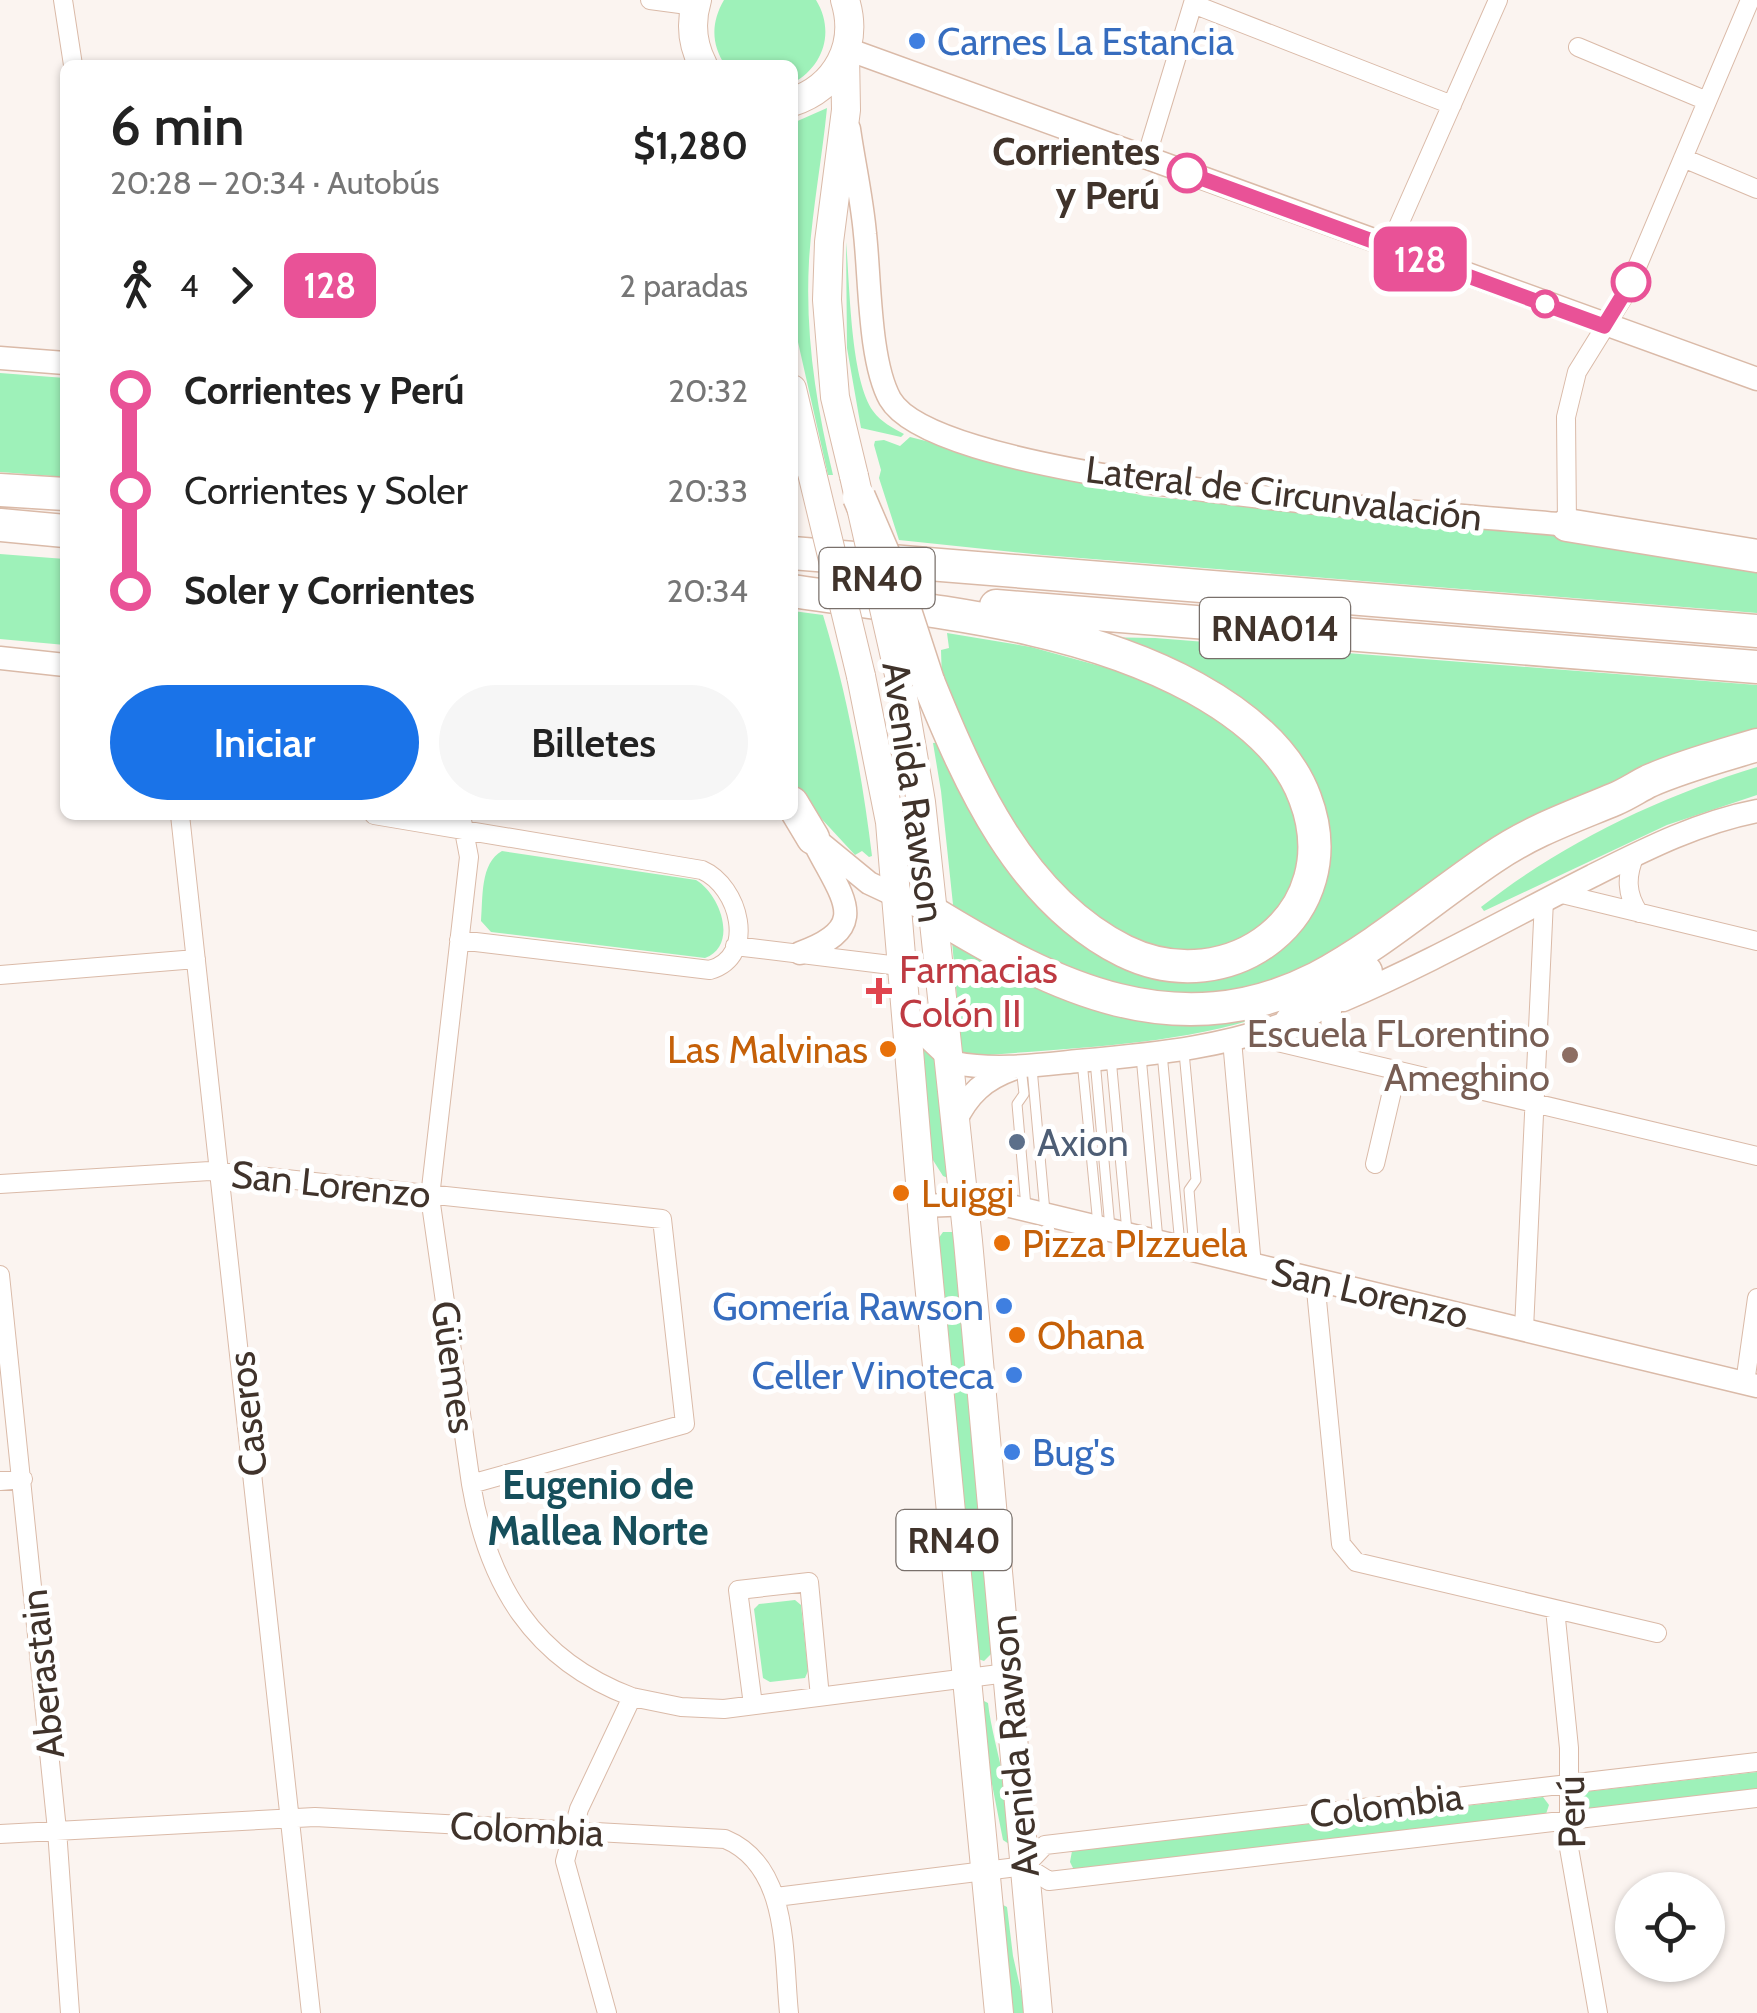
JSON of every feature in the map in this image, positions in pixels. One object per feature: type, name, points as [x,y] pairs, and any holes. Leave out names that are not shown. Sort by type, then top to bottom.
[{"type":"highway","points":[[798,591],[928,611],[1058,636],[1160,672],[1214,700],[1273,748],[1304,796],[1314,832],[1314,849],[1298,905],[1266,944],[1222,964],[1191,967],[1155,962],[1110,942],[1061,904],[1014,850],[914,680],[896,583],[857,486]]},
{"type":"highway","points":[[0,490],[60,494]]},
{"type":"highway","points":[[1567,524],[1757,556]]},
{"type":"highway","points":[[5,526],[60,533]]},
{"type":"highway","points":[[798,537],[949,565]]},
{"type":"highway","name":"RNA014","points":[[798,553],[1757,631]]},
{"type":"highway","name":"RNA014","points":[[798,590],[1757,667]]},
{"type":"highway","points":[[934,912],[1016,962],[1091,994],[1160,1008],[1225,1007],[1271,996],[1316,978],[1522,839],[1561,818],[1617,798],[1650,781],[1757,746]]},
{"type":"highway","points":[[1291,1022],[1338,996],[1617,798]]},
{"type":"highway","points":[[798,814],[812,838]]},
{"type":"main road","points":[[696,3],[692,25],[700,60]]},
{"type":"main road","points":[[847,4],[846,110],[827,300],[835,397],[857,486]]},
{"type":"main road","points":[[798,100],[825,84],[846,51]]},
{"type":"main road","name":"Avenida Rawson","points":[[798,414],[862,676],[890,822],[922,1206],[999,2013]]},
{"type":"main road","name":"Avenida Rawson","points":[[914,680],[920,802],[964,1204],[1038,2013]]},
{"type":"street","points":[[63,0],[72,60]]},
{"type":"street","points":[[650,0],[696,3]]},
{"type":"street","points":[[1389,247],[1498,0]]},
{"type":"street","points":[[1567,524],[1568,404],[1582,360],[1626,293],[1750,0]]},
{"type":"street","points":[[1146,158],[1194,2],[1452,105]]},
{"type":"street","points":[[1578,48],[1707,101]]},
{"type":"street","points":[[846,51],[1757,379]]},
{"type":"street","name":"Lateral de Circunvalación","points":[[846,110],[883,382],[898,411],[916,424],[970,444],[1148,485],[1567,524]]},
{"type":"street","points":[[1683,158],[1757,189]]},
{"type":"street","points":[[0,358],[60,364]]},
{"type":"street","points":[[0,658],[60,665]]},
{"type":"street","points":[[1341,1057],[1330,1031],[1338,996],[1415,967],[1635,855],[1720,821],[1757,812]]},
{"type":"street","name":"Caseros","points":[[181,820],[311,2013]]},
{"type":"street","points":[[429,820],[702,870],[720,881],[734,901],[738,926],[735,946],[725,964],[710,970],[459,940]]},
{"type":"street","points":[[794,820],[869,884],[934,912]]},
{"type":"street","name":"Güemes","points":[[462,823],[469,858],[430,1195],[478,1526],[504,1589],[524,1620],[569,1663],[632,1697],[706,1709],[753,1706],[1007,1673]]},
{"type":"street","points":[[800,954],[835,938],[846,918],[842,896],[812,838]]},
{"type":"street","points":[[1635,855],[1628,888],[1639,912]]},
{"type":"street","points":[[1551,897],[1639,912],[1757,941]]},
{"type":"street","points":[[1524,1329],[1534,1103],[1551,897]]},
{"type":"street","points":[[735,946],[940,971]]},
{"type":"street","points":[[0,975],[196,959]]},
{"type":"street","points":[[906,1017],[949,1060],[961,1064],[1027,1066],[1162,1053],[1241,1038],[1291,1022]]},
{"type":"street","points":[[1241,1038],[1341,1057],[1757,1156]]},
{"type":"street","points":[[1241,1038],[1252,1266]]},
{"type":"street","points":[[955,1122],[962,1106],[982,1084],[996,1075],[1027,1066]]},
{"type":"street","points":[[1375,1164],[1397,1070]]},
{"type":"street","name":"San Lorenzo","points":[[0,1184],[221,1173],[662,1219],[685,1424],[471,1484]]},
{"type":"street","name":"San Lorenzo","points":[[922,1206],[998,1203],[1751,1384]]},
{"type":"street","name":"Aberastain","points":[[0,1275],[23,1479],[70,2013]]},
{"type":"street","points":[[1315,1280],[1341,1544],[1356,1562],[1657,1634]]},
{"type":"street","points":[[1751,1384],[1757,1298]]},
{"type":"street","points":[[0,1481],[23,1479]]},
{"type":"street","points":[[753,1706],[738,1590],[810,1582],[820,1697]]},
{"type":"street","name":"Perú","points":[[1555,1609],[1569,1748],[1569,1848],[1598,2013]]},
{"type":"street","points":[[607,2013],[564,1860],[579,1809],[632,1697]]},
{"type":"street","name":"Colombia","points":[[0,1834],[291,1818],[684,1834],[725,1839],[747,1852],[770,1882],[776,1897],[985,1874],[1024,1866],[1050,1844],[1757,1762]]},
{"type":"street","name":"Colombia","points":[[1024,1866],[1049,1881],[1757,1798]]},
{"type":"street","points":[[776,1897],[789,2013]]},
{"type":"lane","points":[[1162,1053],[1178,1247]]},
{"type":"lane","points":[[1162,1053],[1178,1247]]},
{"type":"lane","points":[[1162,1053],[1196,1180],[1189,1190],[1178,1247]]},
{"type":"lane","points":[[1096,1060],[1112,1231]]},
{"type":"lane","points":[[1096,1060],[1112,1231]]},
{"type":"lane","points":[[1027,1066],[1024,1094],[1017,1104],[1036,1212]]},
{"type":"lane","points":[[1027,1066],[1036,1212]]},
{"type":"green space","points":[[724,0],[816,0],[825,24],[823,47],[812,67],[798,80],[798,60],[722,60],[714,33]]},
{"type":"green space","points":[[827,108],[808,288],[813,369],[833,475],[828,475],[798,342],[798,121]]},
{"type":"green space","points":[[846,242],[852,330],[865,396],[883,422],[904,434],[901,437],[861,428],[847,348]]},
{"type":"green space","points":[[0,373],[60,378],[60,477],[0,472]]},
{"type":"green space","points":[[910,437],[1144,496],[1563,536],[1757,571],[1757,613],[899,540],[879,478],[881,470],[874,445],[875,441],[884,440],[900,446]]},
{"type":"green space","points":[[0,554],[60,559],[60,645],[0,639]]},
{"type":"green space","points":[[798,612],[823,615],[839,674],[853,734],[872,856],[862,851],[855,855],[798,793]]},
{"type":"green space","points":[[947,633],[1031,647],[1129,674],[1197,706],[1231,728],[1255,749],[1281,783],[1299,826],[1300,865],[1280,911],[1241,944],[1171,954],[1113,929],[1073,898],[1034,855],[975,762],[942,682],[941,650],[949,648]]},
{"type":"green space","points":[[1094,637],[1155,638],[1757,685],[1757,731],[1689,749],[1586,793],[1536,819],[1349,948],[1224,999],[1089,986],[954,914],[933,743],[943,742],[1011,864],[1164,976],[1304,916],[1300,771]]},
{"type":"green space","points":[[1757,767],[1757,795],[1667,825],[1484,911],[1481,907],[1544,863],[1612,825]]},
{"type":"green space","points":[[502,851],[696,880],[718,907],[721,942],[705,958],[491,932],[481,921],[484,882],[490,864]]},
{"type":"green space","points":[[952,941],[1016,973],[1284,1009],[1246,1022],[1168,1038],[966,1057],[962,1056]]},
{"type":"green space","points":[[921,1046],[937,1062],[948,1178],[931,1157]]},
{"type":"green space","points":[[943,1232],[953,1232],[958,1237],[994,1651],[984,1661],[978,1659],[938,1239]]},
{"type":"green space","points":[[795,1600],[801,1605],[808,1671],[805,1678],[770,1682],[763,1678],[754,1609],[759,1604]]},
{"type":"green space","points":[[982,1700],[988,1703],[1006,1793],[1009,1844],[1003,1840],[988,1764]]},
{"type":"green space","points":[[1757,1772],[1757,1790],[1586,1810],[1581,1801],[1583,1792]]},
{"type":"green space","points":[[1543,1797],[1549,1805],[1546,1814],[1074,1870],[1070,1862],[1072,1851]]},
{"type":"green space","points":[[1003,1905],[1007,1907],[1026,2013],[1011,2013]]},
{"type":"bus line","name":"128","points":[[1187,173],[1604,326],[1631,282]]},
{"type":"place","name":"Carnes La Estancia","points":[[917,41]]},
{"type":"place","name":"Corrientes y Perú","points":[[1187,173]]},
{"type":"place","name":"Farmacias Colón II","points":[[879,991]]},
{"type":"place","name":"Las Malvinas","points":[[888,1049]]},
{"type":"place","name":"Escuela FLorentino Ameghino","points":[[1570,1055]]},
{"type":"place","name":"Axion","points":[[1017,1142]]},
{"type":"place","name":"Luiggi","points":[[901,1193]]},
{"type":"place","name":"Pizza PIzzuela","points":[[1002,1243]]},
{"type":"place","name":"Gomería Rawson","points":[[1004,1306]]},
{"type":"place","name":"Ohana","points":[[1017,1335]]},
{"type":"place","name":"Celler Vinoteca","points":[[1014,1375]]},
{"type":"place","name":"Bug's","points":[[1012,1452]]},
{"type":"district","name":"Eugenio de Mallea Norte","points":[[598,1507]]}]
